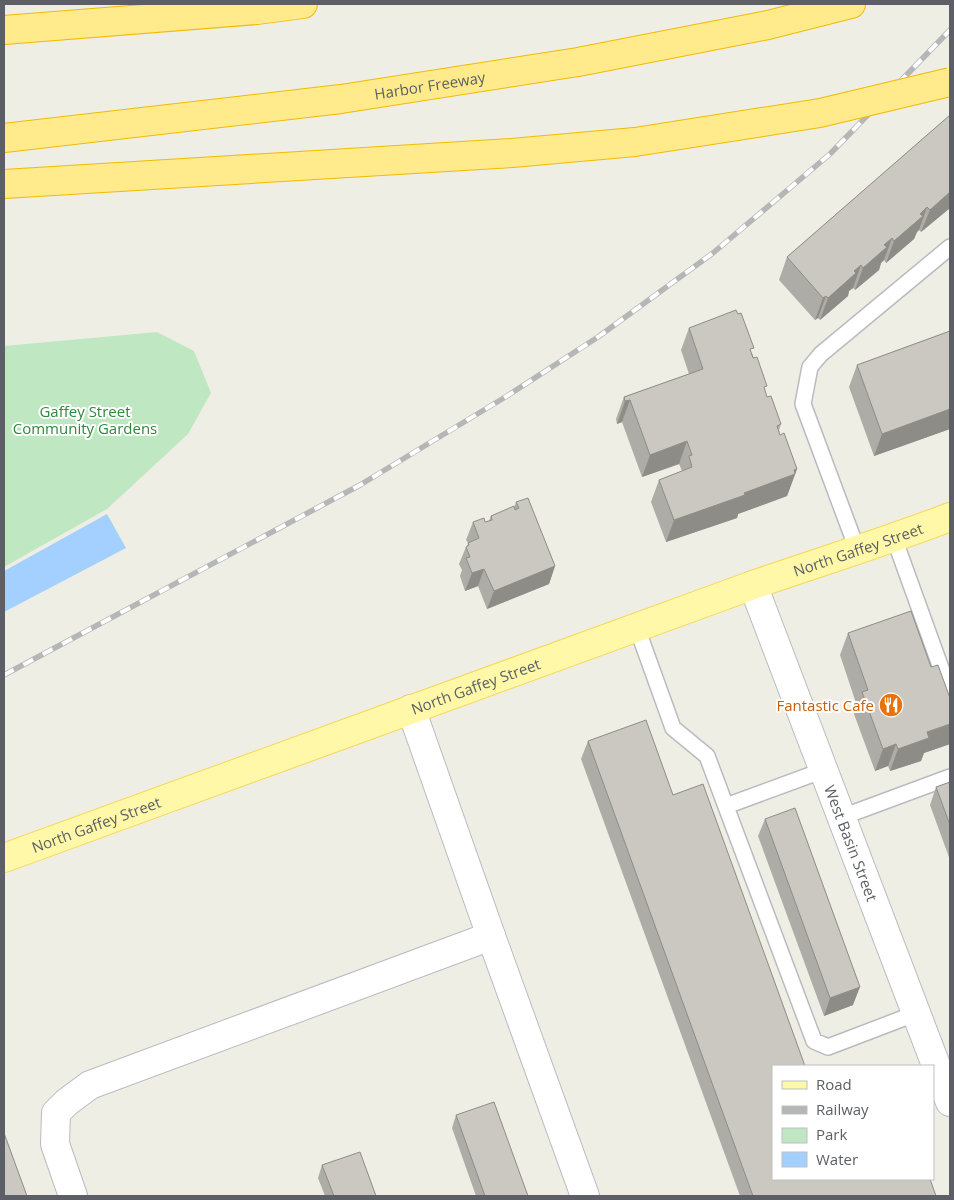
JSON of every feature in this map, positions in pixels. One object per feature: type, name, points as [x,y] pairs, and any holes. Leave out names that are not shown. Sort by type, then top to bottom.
[{"type":"highway","points":[[4,30],[257,10],[303,4]]},
{"type":"highway","name":"Harbor Freeway","points":[[4,138],[341,99],[578,62],[768,25],[850,4]]},
{"type":"highway","points":[[4,184],[512,154],[635,142],[820,113],[950,82]]},
{"type":"main road","name":"North Gaffey Street","points":[[4,858],[857,548],[894,538],[950,517]]},
{"type":"street","name":"West Basin Street","points":[[753,586],[950,1102]]},
{"type":"street","points":[[411,709],[585,1196]]},
{"type":"street","points":[[73,1196],[55,1144],[56,1113],[90,1085],[491,936]]},
{"type":"lane","points":[[857,548],[804,404],[810,367],[822,354],[950,247]]},
{"type":"lane","points":[[894,538],[944,653],[950,693]]},
{"type":"lane","points":[[637,628],[673,728],[707,756],[814,1041],[828,1047],[917,1014]]},
{"type":"lane","points":[[726,806],[824,770]]},
{"type":"lane","points":[[842,817],[950,777]]},
{"type":"green space","name":"Gaffey Street Community Gardens","points":[[157,332],[194,351],[211,393],[188,434],[107,509],[4,567],[4,346]]},
{"type":"water","points":[[107,514],[126,548],[4,612],[4,571]]},
{"type":"building","points":[[950,115],[950,192],[930,210],[927,207],[920,214],[923,216],[894,241],[892,238],[884,245],[887,247],[863,268],[861,265],[854,271],[856,273],[828,298],[826,296],[823,298],[787,257]]},
{"type":"building","points":[[736,310],[738,314],[741,313],[754,348],[750,349],[753,358],[757,357],[767,386],[764,387],[767,397],[771,396],[781,424],[777,426],[780,435],[784,433],[797,469],[794,470],[795,474],[744,493],[745,495],[674,520],[659,480],[692,467],[689,456],[692,455],[687,441],[650,455],[630,400],[625,401],[624,397],[703,369],[689,328]]},
{"type":"building","points":[[950,331],[950,409],[882,434],[857,365]]},
{"type":"building","points":[[528,498],[555,566],[494,591],[484,569],[472,573],[466,558],[470,557],[466,547],[469,545],[468,543],[479,538],[473,522],[484,518],[485,522],[492,520],[491,516],[514,506],[515,510],[519,508],[516,502]]},
{"type":"building","points":[[911,611],[931,667],[938,665],[950,698],[950,724],[927,732],[929,738],[898,749],[896,744],[883,749],[862,692],[868,690],[848,633]]},
{"type":"building","points":[[646,720],[673,795],[703,784],[805,1065],[772,1065],[772,1180],[930,1180],[936,1196],[753,1196],[588,741]]},
{"type":"building","points":[[950,782],[950,825],[936,787]]},
{"type":"building","points":[[795,808],[860,987],[830,998],[765,819]]},
{"type":"building","points":[[494,1102],[528,1196],[485,1196],[456,1115]]},
{"type":"building","points":[[4,1133],[27,1196],[4,1196]]},
{"type":"building","points":[[360,1152],[376,1196],[334,1196],[322,1165]]},
{"type":"railway","points":[[4,675],[360,485],[507,396],[598,337],[713,253],[830,154],[950,30]]},
{"type":"place","name":"Fantastic Cafe","points":[[891,705]]}]
